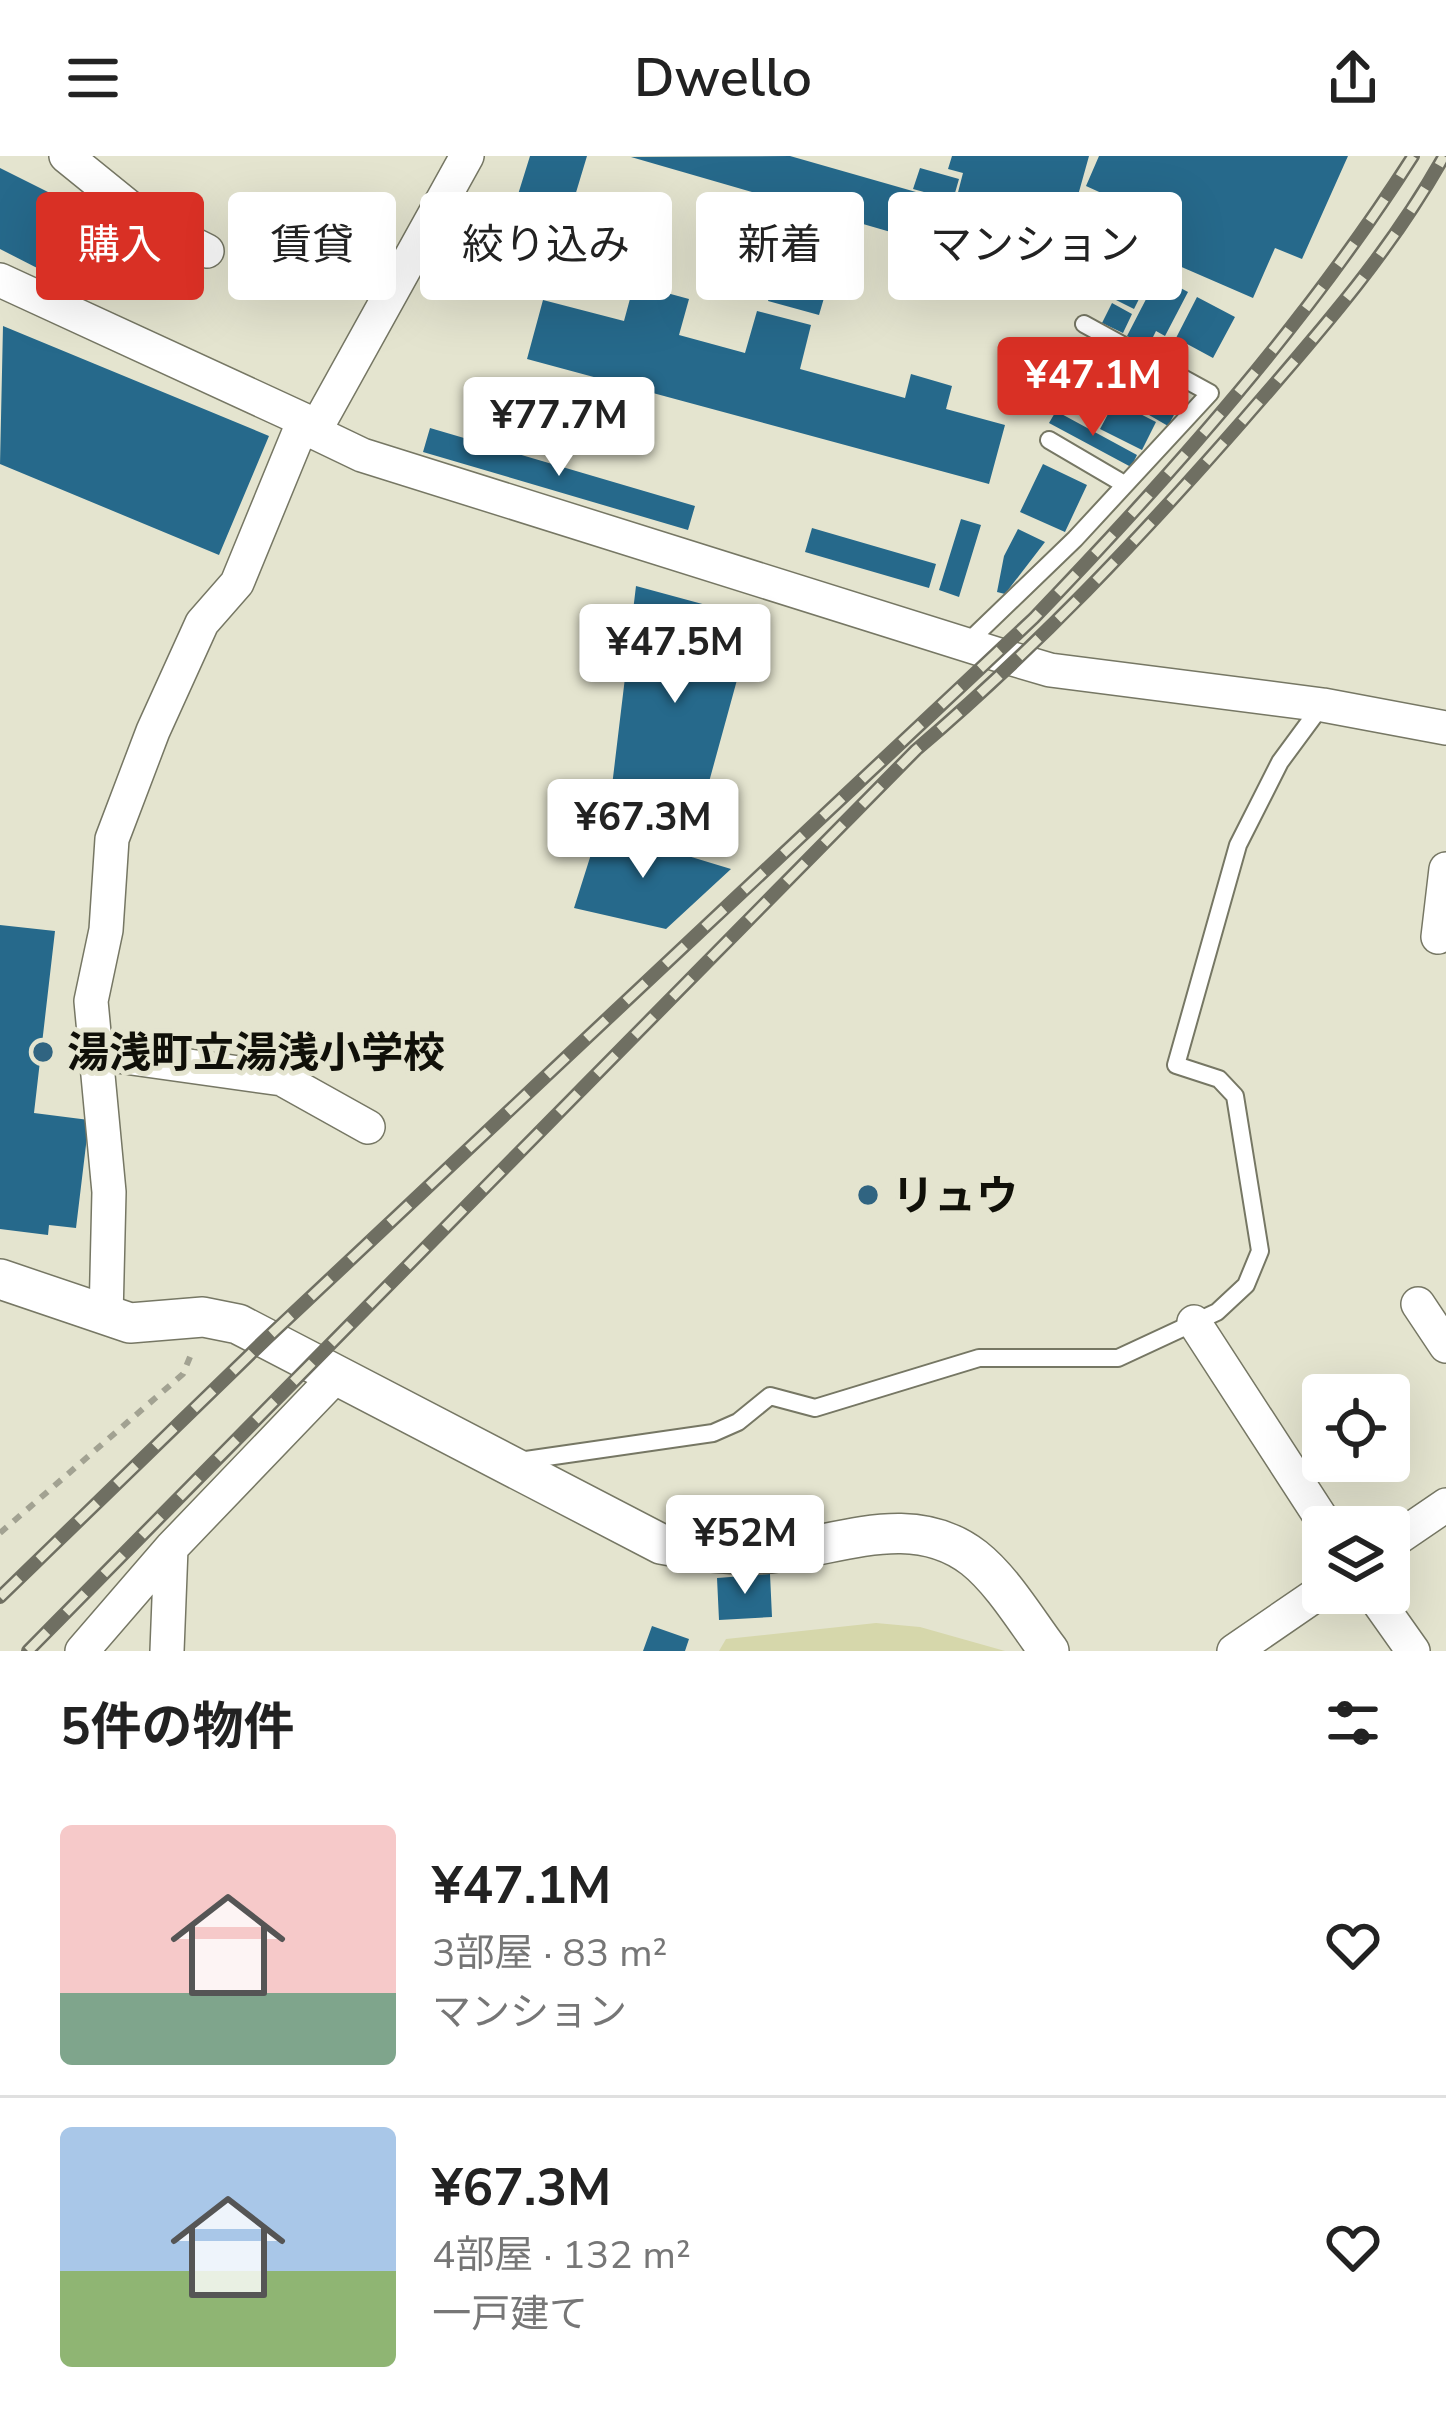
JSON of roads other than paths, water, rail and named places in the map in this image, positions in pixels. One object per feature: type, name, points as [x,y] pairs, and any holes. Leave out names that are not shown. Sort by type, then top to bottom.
[{"type":"street","points":[[66,156],[145,220],[206,250]]},
{"type":"street","points":[[106,1317],[109,1192],[91,1001],[106,930],[112,839],[153,731],[202,623],[237,583],[309,426],[467,156]]},
{"type":"street","points":[[0,280],[362,455],[1050,670],[1323,705],[1446,728]]},
{"type":"street","points":[[1438,937],[1446,868]]},
{"type":"street","points":[[96,1053],[283,1079],[368,1127]]},
{"type":"street","points":[[0,1279],[57,1294],[130,1323],[191,1318],[238,1324],[661,1544],[713,1554],[771,1553],[890,1532],[935,1536],[976,1559],[1049,1651]]},
{"type":"street","points":[[1418,1304],[1446,1346]]},
{"type":"street","points":[[1194,1322],[1313,1506]]},
{"type":"street","points":[[82,1651],[171,1548],[336,1376]]},
{"type":"street","points":[[1410,1530],[1446,1505]]},
{"type":"street","points":[[167,1651],[171,1548]]},
{"type":"street","points":[[1234,1651],[1302,1604]]},
{"type":"street","points":[[1387,1614],[1413,1651]]},
{"type":"lane","points":[[967,643],[1210,393],[1084,324]]},
{"type":"lane","points":[[1048,440],[1124,484]]},
{"type":"lane","points":[[511,1463],[713,1433],[738,1422],[770,1396],[815,1408],[979,1358],[1118,1358],[1217,1312],[1246,1286],[1260,1251],[1235,1096],[1219,1079],[1176,1065],[1238,845],[1280,762],[1323,705]]},
{"type":"railway","points":[[0,1597],[267,1338],[1034,618],[1235,396],[1328,279],[1413,156]]},
{"type":"railway","points":[[28,1651],[916,750],[1045,632],[1127,548],[1351,292],[1444,156]]},
{"type":"place","name":"湯浅町立湯浅小学校","points":[[43,1052]]},
{"type":"place","name":"リュウ","points":[[868,1195]]}]
